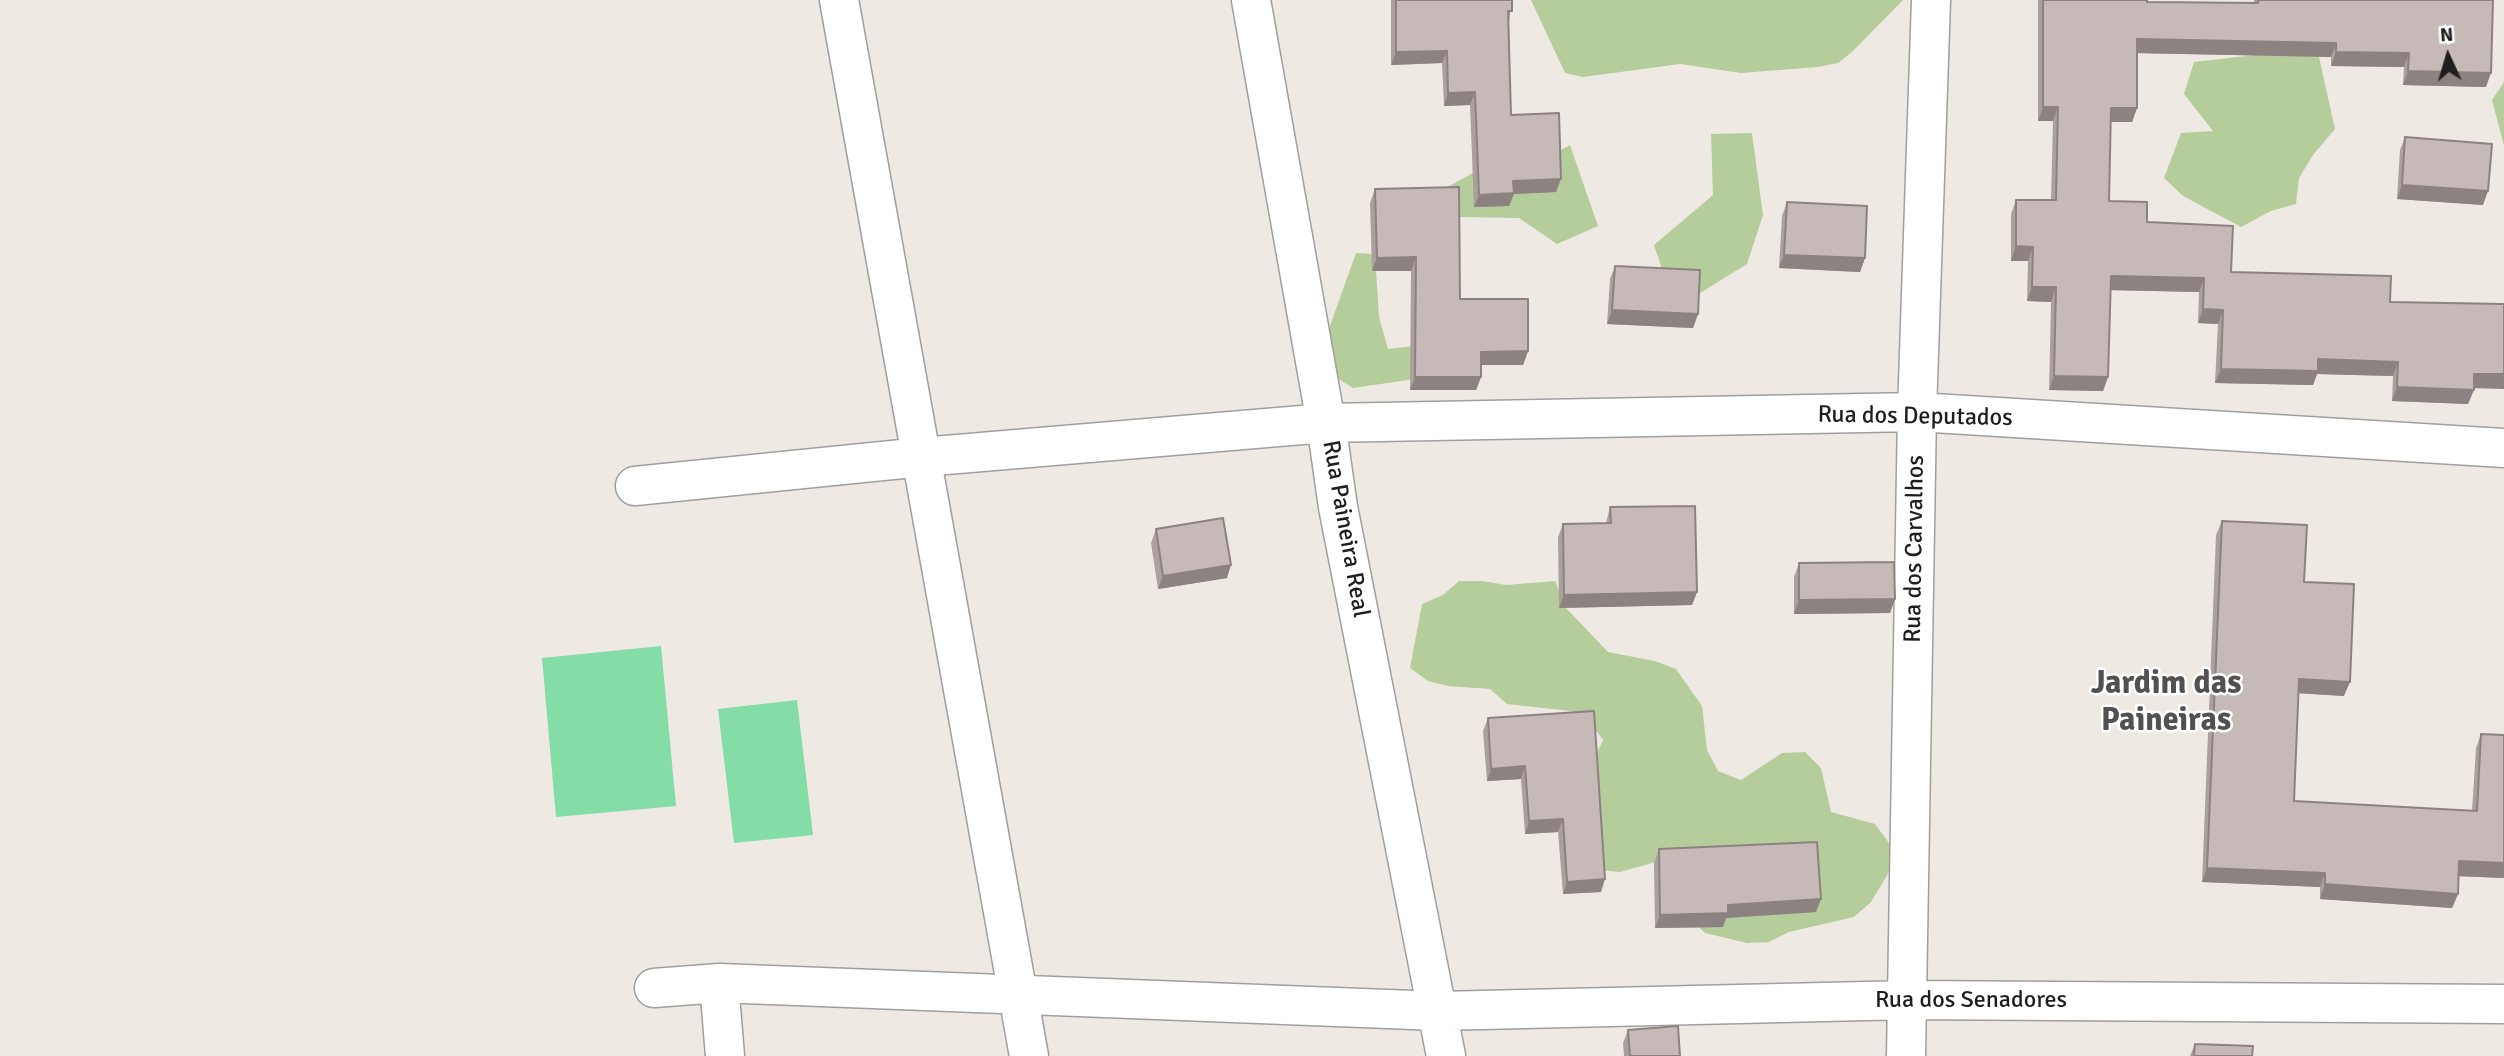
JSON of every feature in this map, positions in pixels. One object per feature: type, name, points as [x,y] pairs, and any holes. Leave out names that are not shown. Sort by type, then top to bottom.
[{"type":"street","points":[[839,0],[1029,1056]]},
{"type":"street","name":"Rua Paineira Real","points":[[1251,0],[1326,423],[1338,507],[1446,1056]]},
{"type":"street","name":"Rua dos Carvalhos","points":[[1906,1056],[1917,412],[1931,0]]},
{"type":"street","name":"Rua dos Deputados","points":[[635,486],[922,457],[1326,423],[1917,412],[2504,448]]},
{"type":"street","points":[[719,983],[725,1056]]},
{"type":"street","name":"Rua dos Senadores","points":[[654,988],[719,983],[1439,1011],[1909,1000],[2504,1004]]},
{"type":"green space","points":[[1531,0],[1903,0],[1838,63],[1741,73],[1680,64],[1583,77],[1565,73]]},
{"type":"green space","points":[[2317,48],[2335,129],[2313,155],[2299,178],[2296,204],[2271,211],[2241,227],[2183,196],[2164,178],[2181,133],[2213,131],[2184,94],[2194,62]]},
{"type":"green space","points":[[2504,82],[2504,146],[2492,100]]},
{"type":"green space","points":[[1752,133],[1763,215],[1747,264],[1692,298],[1663,272],[1654,245],[1713,195],[1711,134]]},
{"type":"green space","points":[[1570,145],[1598,226],[1557,244],[1519,218],[1456,217],[1444,189],[1473,173],[1511,179]]},
{"type":"green space","points":[[1356,253],[1375,254],[1379,317],[1388,349],[1414,346],[1422,378],[1353,388],[1316,365]]},
{"type":"green space","points":[[1459,581],[1506,585],[1555,581],[1566,608],[1608,652],[1655,661],[1676,669],[1702,706],[1707,750],[1718,771],[1741,780],[1782,753],[1805,752],[1821,768],[1831,812],[1875,824],[1889,843],[1894,864],[1871,902],[1854,917],[1789,932],[1769,942],[1747,943],[1705,933],[1689,917],[1663,860],[1620,872],[1598,870],[1593,761],[1603,740],[1590,722],[1571,711],[1507,704],[1490,689],[1448,686],[1428,681],[1410,668],[1422,604],[1443,595]]},
{"type":"green space","points":[[661,646],[676,806],[556,817],[542,658]]},
{"type":"green space","points":[[797,700],[813,835],[734,843],[718,709]]},
{"type":"building","points":[[1396,0],[1512,0],[1512,11],[1508,11],[1511,115],[1559,113],[1561,179],[1513,181],[1514,193],[1479,195],[1475,92],[1448,93],[1447,51],[1396,52]]},
{"type":"building","points":[[2043,0],[2258,3],[2259,0],[2493,0],[2491,73],[2408,71],[2409,53],[2336,52],[2336,43],[2137,39],[2137,108],[2111,108],[2109,201],[2147,202],[2147,222],[2233,226],[2231,272],[2391,276],[2390,302],[2504,304],[2504,374],[2474,374],[2474,390],[2397,387],[2398,362],[2318,359],[2318,371],[2221,369],[2223,310],[2203,309],[2204,278],[2111,276],[2108,377],[2054,376],[2056,287],[2032,287],[2033,247],[2016,246],[2016,200],[2056,200],[2058,107],[2043,107]]},
{"type":"building","points":[[2405,137],[2492,144],[2488,191],[2402,185]]},
{"type":"building","points":[[1459,187],[1460,299],[1528,299],[1528,351],[1481,352],[1481,377],[1415,377],[1416,257],[1377,258],[1375,189]]},
{"type":"building","points":[[1787,202],[1867,206],[1865,258],[1784,255]]},
{"type":"building","points":[[1615,266],[1700,270],[1698,314],[1612,310]]},
{"type":"building","points":[[1695,506],[1697,592],[1564,595],[1563,524],[1611,523],[1610,507]]},
{"type":"building","points":[[1223,518],[1231,565],[1163,576],[1156,529]]},
{"type":"building","points":[[2222,521],[2307,525],[2304,582],[2354,584],[2350,682],[2299,679],[2294,801],[2477,811],[2481,734],[2504,735],[2504,863],[2459,861],[2458,894],[2325,884],[2325,873],[2207,868]]},
{"type":"building","points":[[1894,562],[1895,599],[1799,600],[1799,563]]},
{"type":"building","points":[[1594,711],[1605,879],[1567,882],[1563,819],[1529,821],[1525,766],[1491,769],[1488,718]]},
{"type":"building","points":[[1817,842],[1821,899],[1728,905],[1728,913],[1660,915],[1659,849]]},
{"type":"building","points":[[1678,1026],[1680,1056],[1630,1056],[1628,1030]]},
{"type":"building","points":[[2195,1044],[2253,1046],[2252,1056],[2194,1056]]},
{"type":"district","name":"Jardim das Paineiras","points":[[2166,704]]}]
